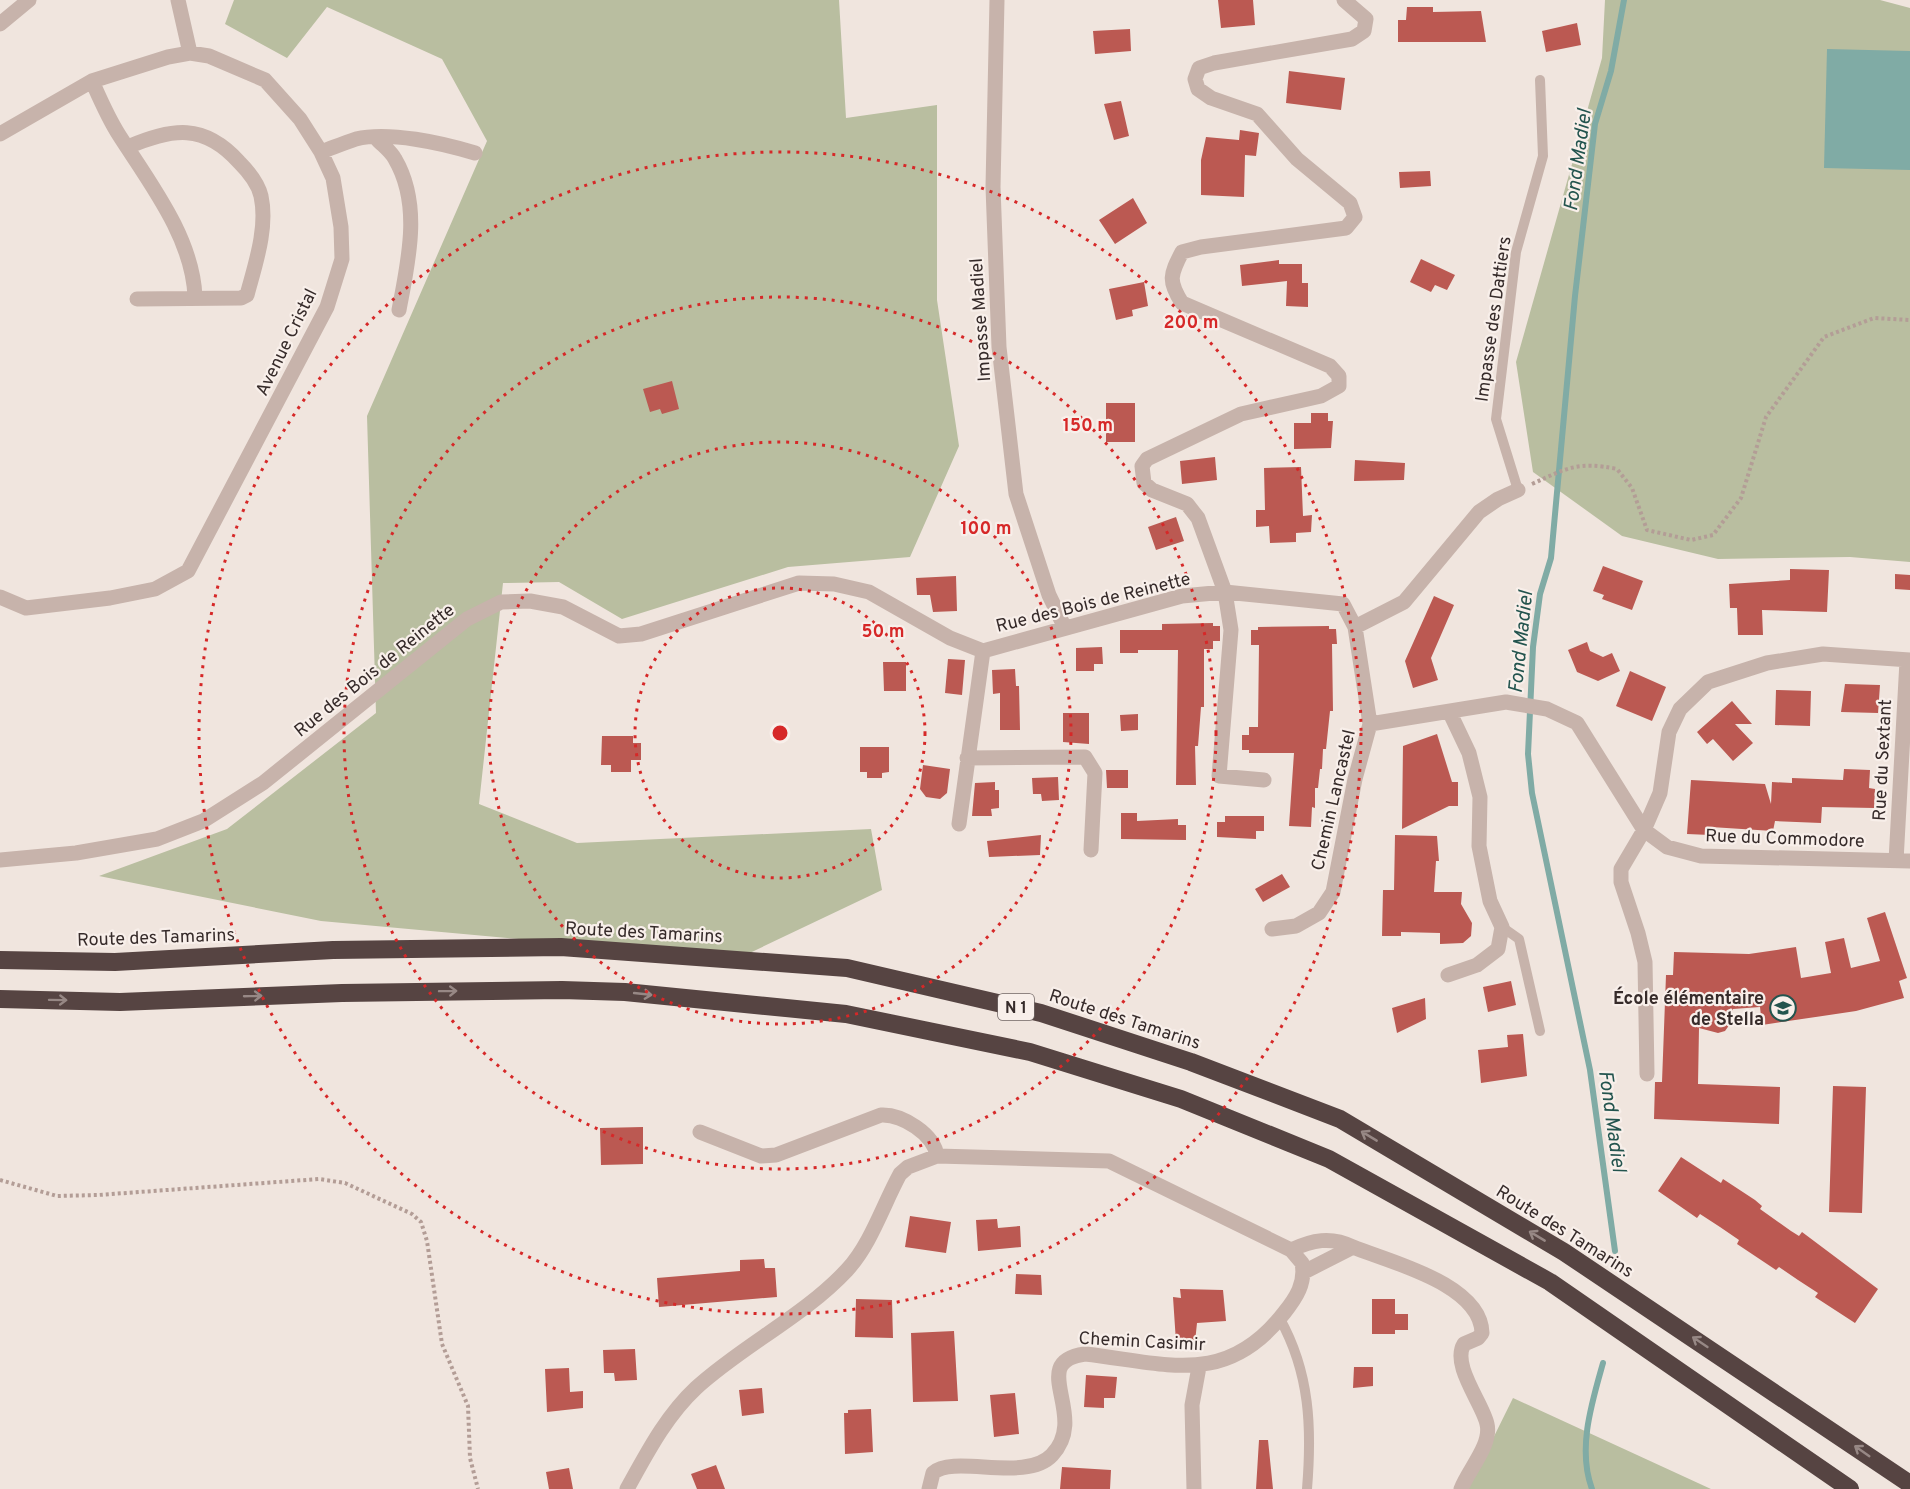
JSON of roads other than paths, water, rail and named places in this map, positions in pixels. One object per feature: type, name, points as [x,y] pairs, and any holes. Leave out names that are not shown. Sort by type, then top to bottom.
[{"type":"highway","name":"Route des Tamarins","points":[[0,960],[115,962],[333,950],[561,947],[847,968],[1041,1012],[1191,1062],[1340,1119],[1564,1252],[1910,1484]]},
{"type":"highway","name":"N 1","points":[[0,999],[120,1002],[342,993],[562,990],[625,992],[846,1014],[1030,1052],[1180,1099],[1329,1159],[1550,1282],[1850,1489]]},
{"type":"street","points":[[0,24],[29,0]]},
{"type":"street","points":[[178,0],[190,53]]},
{"type":"street","name":"Impasse Madiel","points":[[997,0],[993,187],[1000,359],[1016,494],[1049,595],[1065,628]]},
{"type":"street","points":[[1264,780],[1219,776],[1231,630],[1225,592],[1198,518],[1187,504],[1152,490],[1144,483],[1142,466],[1147,459],[1241,414],[1321,396],[1339,386],[1339,376],[1330,366],[1182,303],[1172,286],[1173,269],[1182,252],[1201,247],[1346,228],[1355,217],[1350,203],[1297,159],[1257,114],[1211,98],[1198,89],[1194,78],[1199,68],[1214,63],[1352,39],[1364,31],[1365,19],[1344,0]]},
{"type":"street","name":"Avenue Cristal","points":[[0,134],[92,81],[168,57],[190,53],[209,56],[266,80],[300,119],[321,152],[333,178],[341,227],[342,259],[327,307],[188,572],[155,589],[110,598],[26,608],[0,597]]},
{"type":"street","points":[[92,81],[128,147],[171,216],[194,281],[195,297]]},
{"type":"street","points":[[128,147],[153,136],[170,132],[191,132],[208,136],[231,153],[250,174],[261,195],[262,226],[247,295],[241,298],[137,299]]},
{"type":"street","points":[[321,152],[357,139],[375,138],[437,142],[475,153]]},
{"type":"street","points":[[375,138],[395,158],[408,193],[411,245],[399,310]]},
{"type":"street","points":[[1355,627],[1404,602],[1479,512],[1498,499],[1518,490]]},
{"type":"street","name":"Rue des Bois de Reinette","points":[[0,860],[76,853],[157,839],[203,821],[263,783],[467,620],[501,602],[530,601],[563,607],[619,636],[641,634],[800,583],[834,584],[869,592],[950,638],[983,651],[1182,596],[1225,592],[1343,604],[1355,627]]},
{"type":"street","name":"Chemin Lancastel","points":[[1272,929],[1296,926],[1319,913],[1333,892],[1355,779],[1370,724],[1355,627]]},
{"type":"street","points":[[959,824],[983,651]]},
{"type":"street","name":"Rue du Sextant","points":[[1647,1074],[1645,962],[1638,933],[1620,882],[1621,869],[1644,830],[1660,793],[1670,732],[1680,709],[1700,687],[1767,663],[1823,654],[1909,661],[1903,861]]},
{"type":"street","name":"Rue du Commodore","points":[[1370,724],[1450,713],[1471,706],[1506,702],[1547,709],[1577,723],[1644,830],[1667,847],[1701,856],[1903,861]]},
{"type":"street","points":[[1448,975],[1477,965],[1498,949],[1502,927],[1490,901],[1483,876],[1479,846],[1480,797],[1469,753],[1450,713]]},
{"type":"street","points":[[967,758],[1085,757],[1095,773],[1091,850]]},
{"type":"street","points":[[700,1132],[761,1156],[776,1155],[881,1115],[892,1114],[900,1116],[929,1140],[934,1145],[938,1156]]},
{"type":"street","points":[[627,1489],[654,1440],[697,1388],[807,1305],[848,1269],[871,1232],[900,1174],[908,1167],[938,1156],[1109,1161],[1291,1250],[1302,1263],[1304,1272],[1353,1247]]},
{"type":"street","points":[[1291,1250],[1320,1240],[1336,1240],[1453,1287],[1469,1302],[1481,1325],[1481,1336],[1464,1344],[1461,1354],[1469,1388],[1486,1421],[1488,1433],[1461,1489]]},
{"type":"street","name":"Chemin Casimir","points":[[929,1489],[933,1473],[945,1467],[1011,1468],[1050,1458],[1059,1446],[1064,1433],[1066,1418],[1064,1401],[1057,1376],[1058,1369],[1066,1358],[1085,1354],[1199,1367],[1237,1355],[1280,1319],[1296,1298],[1304,1272]]},
{"type":"street","points":[[1194,1489],[1192,1405],[1199,1367]]},
{"type":"lane","name":"Impasse des Dattiers","points":[[1518,490],[1496,418],[1516,252],[1543,156],[1540,80]]},
{"type":"lane","points":[[1502,927],[1519,939],[1540,1031]]},
{"type":"lane","points":[[1280,1319],[1294,1345],[1309,1401],[1310,1454],[1307,1489]]},
{"type":"water","points":[[1827,49],[1910,51],[1910,170],[1824,168]]},
{"type":"waterway","name":"Fond Madiel","points":[[1615,1251],[1590,1070],[1532,793],[1528,754],[1533,647],[1540,594],[1551,558],[1575,296],[1595,124],[1611,71],[1624,0]]},
{"type":"waterway","name":"Fond Madiel","points":[[1592,1489],[1588,1474],[1586,1442],[1591,1409],[1603,1363]]},
{"type":"place","name":"École élémentaire de Stella","points":[[1783,1008]]}]
